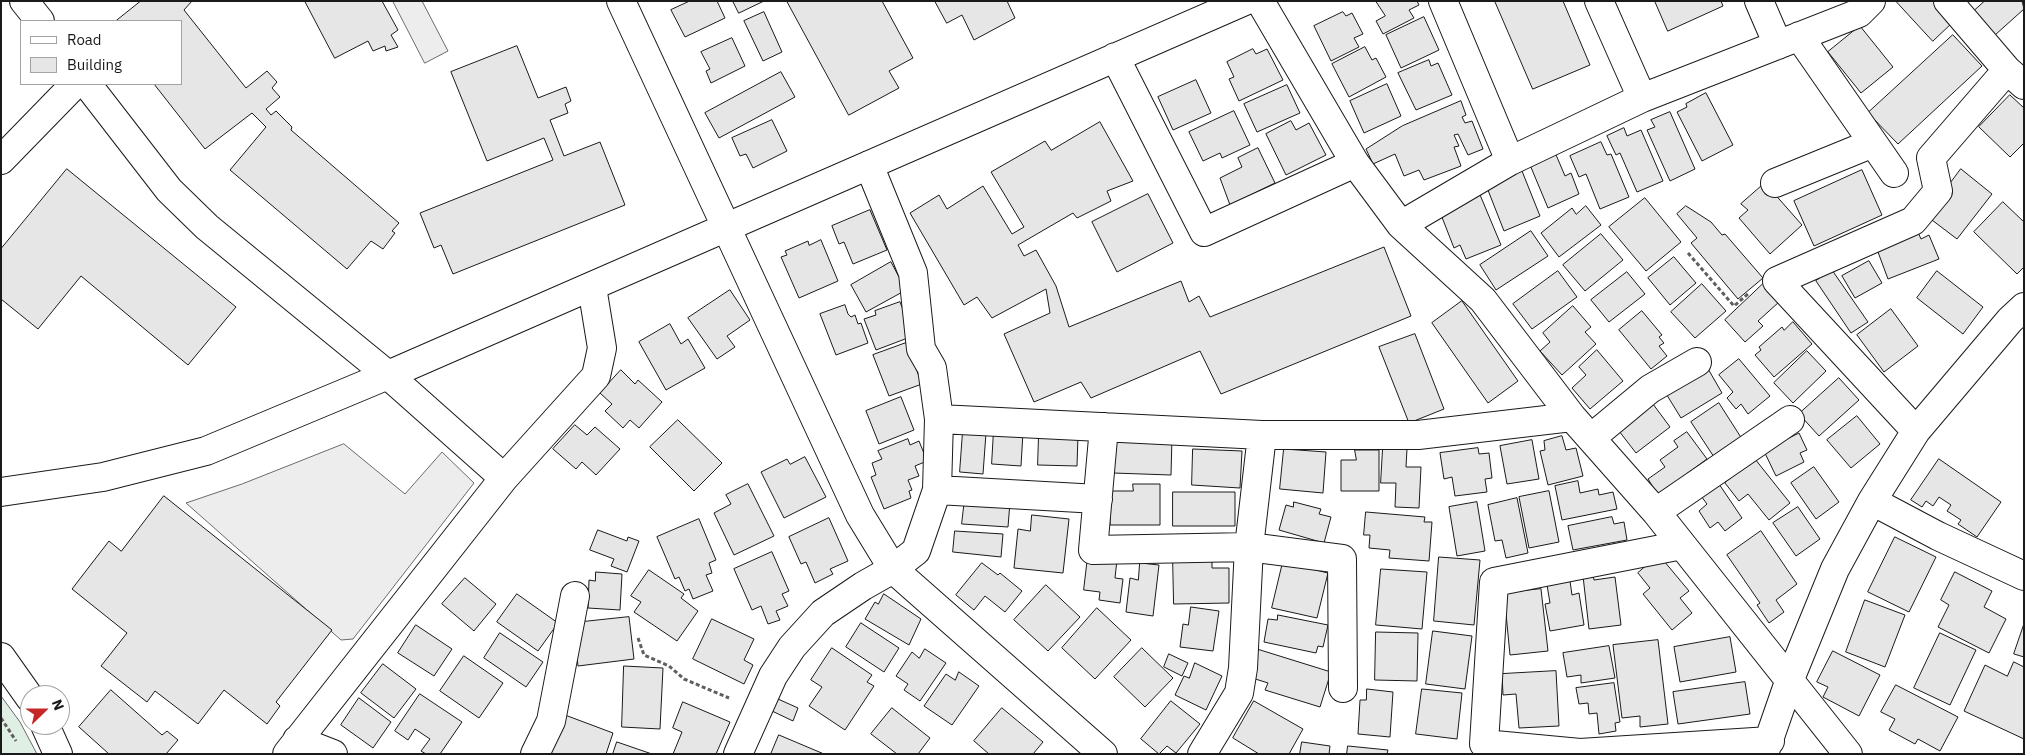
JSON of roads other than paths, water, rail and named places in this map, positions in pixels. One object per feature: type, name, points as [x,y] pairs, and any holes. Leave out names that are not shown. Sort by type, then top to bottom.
[{"type":"street","points":[[24,1],[39,20]]},
{"type":"street","points":[[621,1],[860,515],[892,569],[1103,754]]},
{"type":"street","points":[[1,492],[102,477],[206,451],[388,375],[1245,1]]},
{"type":"street","points":[[1260,1],[1355,163],[1401,226],[1483,300],[1572,416],[1656,512],[1848,754]]},
{"type":"street","points":[[1443,1],[1510,161]]},
{"type":"street","points":[[1599,1],[1642,98]]},
{"type":"street","points":[[1759,1],[1788,41],[1873,142],[1894,173]]},
{"type":"street","points":[[1401,226],[1510,161],[1642,98],[1859,13],[1872,1]]},
{"type":"street","points":[[1916,431],[1777,281],[1913,221],[1938,191],[1931,158],[2015,78],[1948,1]]},
{"type":"street","points":[[1115,57],[1204,232],[1355,163]]},
{"type":"street","points":[[1,160],[74,85]]},
{"type":"street","points":[[88,85],[169,190],[207,226],[388,375],[504,478]]},
{"type":"street","points":[[1775,183],[1873,142]]},
{"type":"street","points":[[738,754],[773,676],[792,646],[823,612],[916,552],[937,490],[939,419],[932,368],[921,349],[913,274],[869,166]]},
{"type":"street","points":[[333,754],[292,747],[504,478],[596,376],[602,348],[592,286]]},
{"type":"street","points":[[1682,545],[1494,582],[1484,744],[1580,753],[1767,747],[1790,679],[1835,569],[1872,501],[1916,431],[2010,320],[2024,307]]},
{"type":"street","points":[[1591,438],[1650,389],[1697,362]]},
{"type":"street","points":[[939,419],[1262,435],[1418,434],[1572,416]]},
{"type":"street","points":[[1656,512],[1790,420]]},
{"type":"street","points":[[1104,427],[1093,550],[1250,547],[1342,559],[1343,688]]},
{"type":"street","points":[[1202,754],[1239,693],[1250,547],[1262,435]]},
{"type":"street","points":[[937,490],[1098,499]]},
{"type":"street","points":[[1872,501],[1938,536],[2024,576]]},
{"type":"street","points":[[535,754],[551,721],[576,596]]},
{"type":"street","points":[[1,657],[21,685]]},
{"type":"street","points":[[49,735],[58,754]]}]
